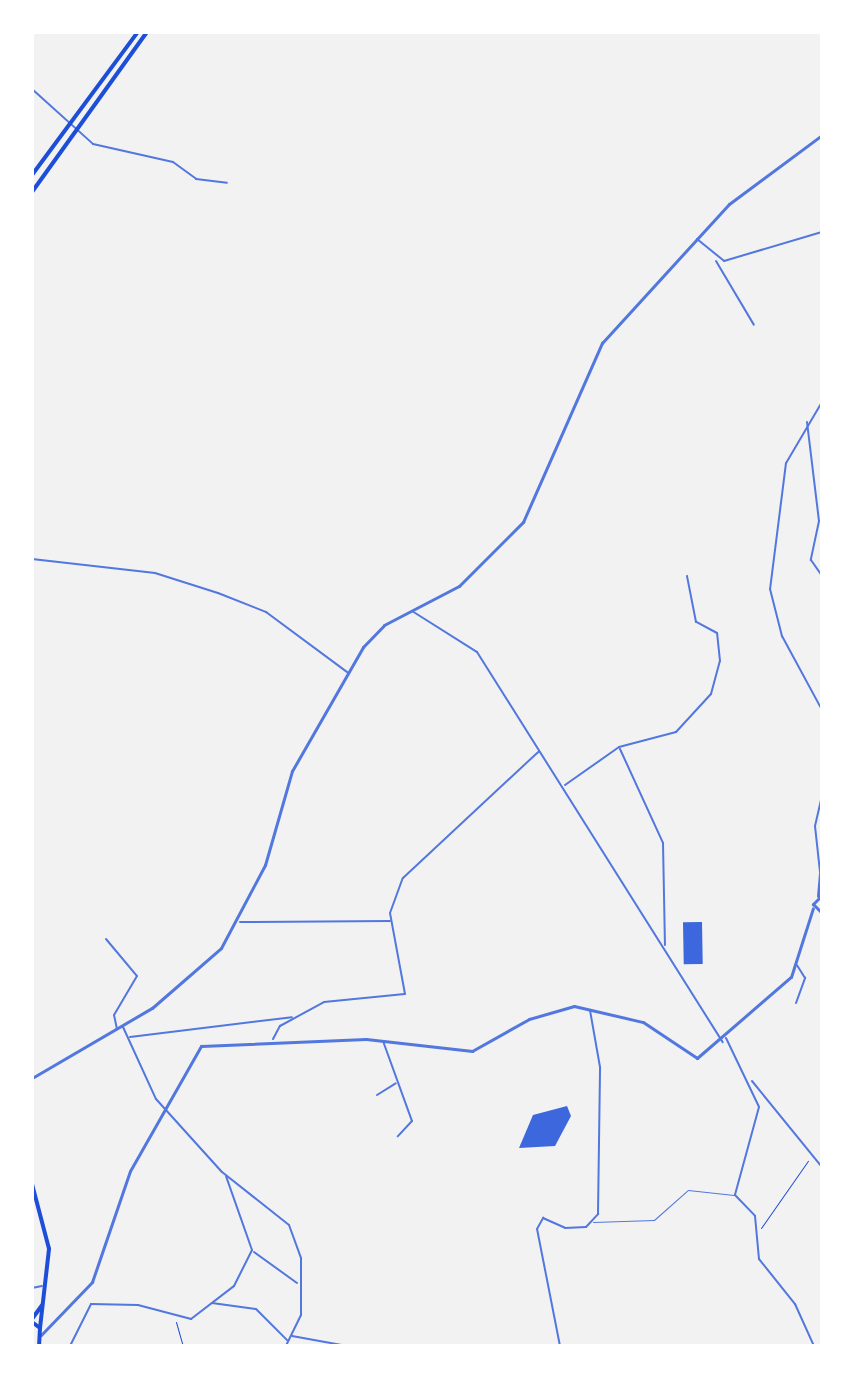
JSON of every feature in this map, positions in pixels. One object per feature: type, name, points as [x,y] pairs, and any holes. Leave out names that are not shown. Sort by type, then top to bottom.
[{"type":"highway","points":[[32,175],[138,32]]},
{"type":"highway","points":[[32,192],[147,32]]},
{"type":"highway","points":[[32,1184],[47,1237],[47,1285],[41,1315],[36,1323]]},
{"type":"highway","points":[[39,1346],[41,1335],[36,1323],[43,1303]]},
{"type":"street","points":[[32,89],[55,115],[93,144],[173,162],[196,179],[227,183]]},
{"type":"street","points":[[33,1076],[123,1027],[191,976],[240,922],[265,865],[292,771],[347,672],[384,625],[459,586],[523,522],[602,343],[697,239],[760,177],[822,135]]},
{"type":"street","points":[[716,260],[822,232]]},
{"type":"street","points":[[697,239],[716,260],[754,325]]},
{"type":"street","points":[[822,402],[807,420],[786,463],[770,589],[782,636],[822,710]]},
{"type":"street","points":[[807,420],[819,521],[811,560],[822,576]]},
{"type":"street","points":[[32,559],[155,573],[218,593],[266,612],[347,672]]},
{"type":"street","points":[[564,786],[619,747],[676,732],[703,706],[718,677],[717,633],[696,622],[687,576]]},
{"type":"street","points":[[412,611],[470,643],[751,1081],[759,1107],[735,1195],[759,1230],[759,1259],[795,1304],[814,1346]]},
{"type":"street","points":[[619,747],[663,843],[665,946]]},
{"type":"street","points":[[273,1039],[293,1017],[324,1002],[405,994],[391,921],[413,865],[539,751]]},
{"type":"street","points":[[41,1335],[92,1282],[130,1171],[166,1110],[194,1051],[221,1041],[273,1039],[383,1040],[472,1051],[553,1009],[590,1010],[656,1028],[692,1058],[725,1040],[796,964],[820,895],[815,826],[822,796]]},
{"type":"street","points":[[820,873],[822,879]]},
{"type":"street","points":[[815,910],[822,913]]},
{"type":"street","points":[[240,922],[391,921]]},
{"type":"street","points":[[106,939],[137,976],[114,1015],[117,1030]]},
{"type":"street","points":[[796,964],[805,978],[796,1003]]},
{"type":"street","points":[[560,1346],[537,1229],[543,1218],[575,1230],[593,1222],[600,1067],[590,1010]]},
{"type":"street","points":[[129,1036],[142,1041],[249,1017],[293,1017]]},
{"type":"street","points":[[123,1027],[166,1110],[225,1175],[281,1214],[301,1258],[301,1315],[286,1346]]},
{"type":"street","points":[[383,1040],[412,1121],[398,1136]]},
{"type":"street","points":[[751,1081],[775,1101],[812,1158],[822,1167]]},
{"type":"street","points":[[377,1095],[397,1083]]},
{"type":"street","points":[[225,1175],[252,1250],[299,1284]]},
{"type":"street","points":[[70,1346],[91,1304],[138,1305],[177,1316],[200,1317],[234,1286],[252,1250]]},
{"type":"street","points":[[32,1288],[47,1285]]},
{"type":"street","points":[[212,1303],[256,1309],[288,1341]]},
{"type":"street","points":[[41,1315],[52,1322]]},
{"type":"street","points":[[36,1323],[52,1322]]},
{"type":"street","points":[[291,1335],[347,1346]]},
{"type":"lane","points":[[593,1222],[648,1222],[688,1190],[735,1195]]},
{"type":"path","points":[[759,1230],[812,1158]]},
{"type":"path","points":[[177,1316],[183,1346]]},
{"type":"building","points":[[683,922],[702,922],[703,964],[684,964]]},
{"type":"building","points":[[567,1106],[571,1116],[555,1146],[519,1148],[533,1115]]}]
